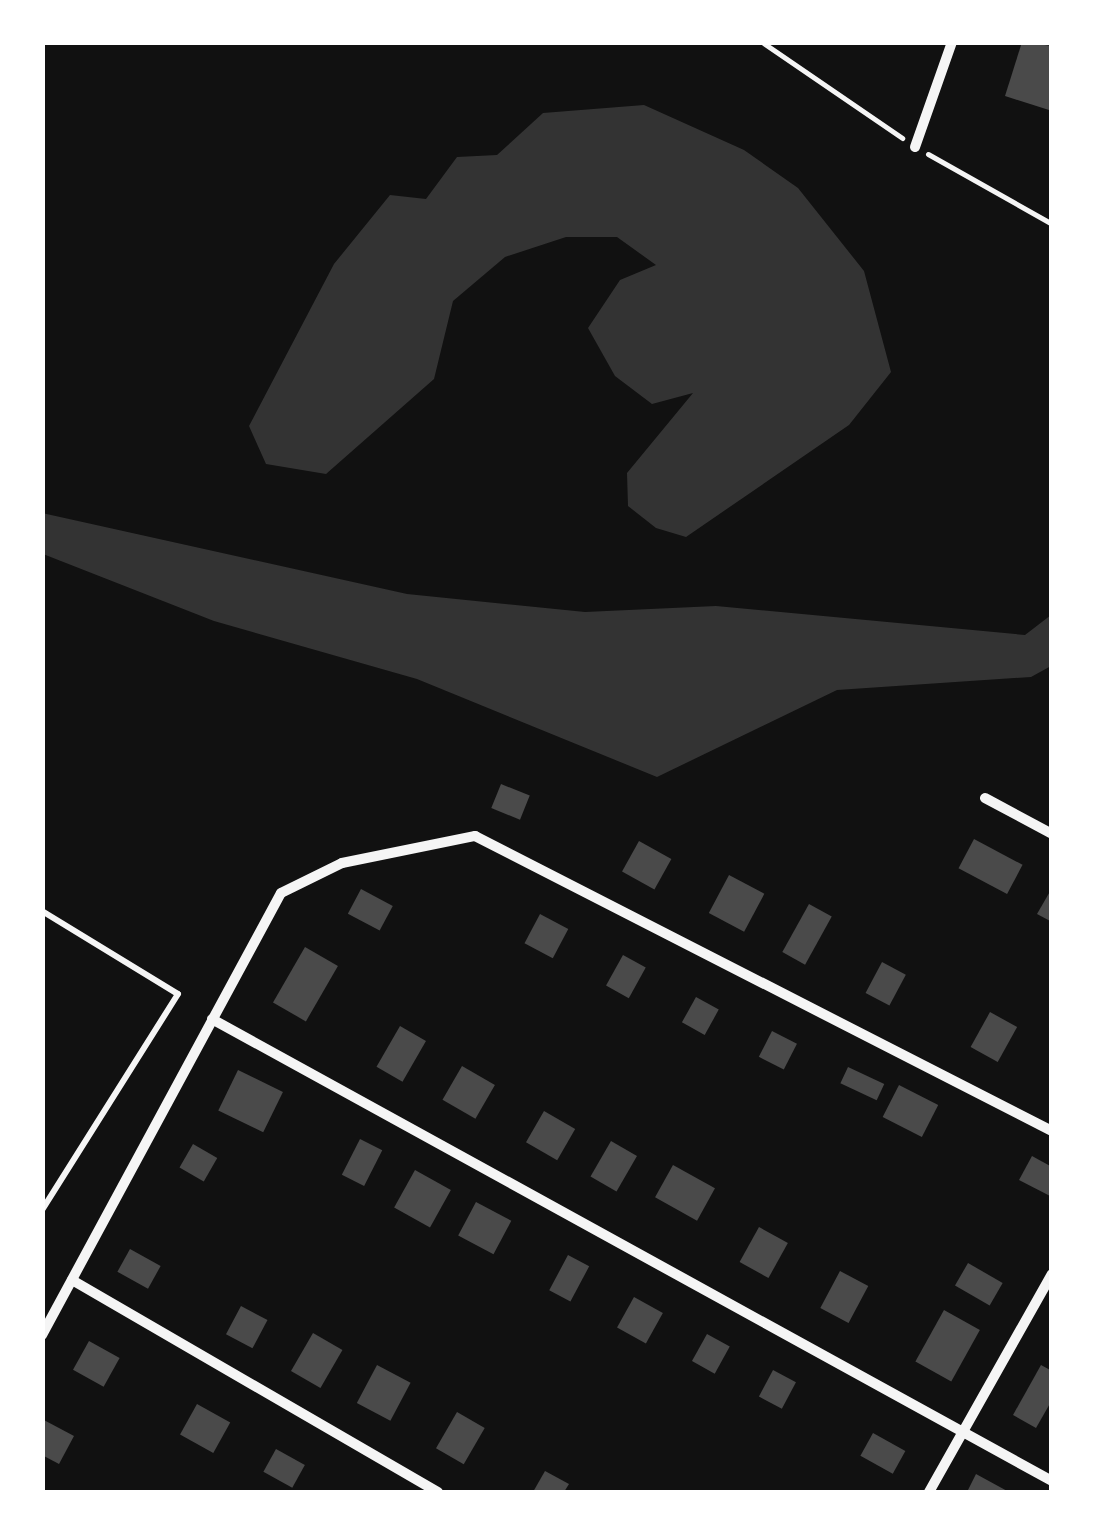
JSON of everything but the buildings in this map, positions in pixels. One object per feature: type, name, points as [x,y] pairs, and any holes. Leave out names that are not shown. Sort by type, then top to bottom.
[{"type":"street","points":[[915,147],[952,42]]},
{"type":"street","points":[[985,798],[1052,834]]},
{"type":"street","points":[[42,1335],[281,892],[342,862],[476,836],[1052,1130]]},
{"type":"street","points":[[212,1020],[1052,1481]]},
{"type":"street","points":[[928,1492],[1052,1274]]},
{"type":"street","points":[[72,1280],[438,1492]]},
{"type":"lane","points":[[42,911],[178,994],[42,1210]]},
{"type":"shaded area","points":[[644,105],[744,150],[798,188],[864,271],[891,372],[849,425],[686,537],[656,528],[628,506],[627,473],[693,393],[652,404],[615,376],[588,328],[620,280],[656,265],[617,237],[566,237],[505,257],[453,301],[434,379],[326,474],[266,464],[249,426],[334,264],[390,195],[426,199],[457,157],[497,155],[543,113]]},
{"type":"shaded area","points":[[42,513],[407,594],[585,612],[716,606],[1025,635],[1051,615],[1051,666],[1031,677],[837,690],[657,777],[417,679],[214,621],[43,554]]}]
